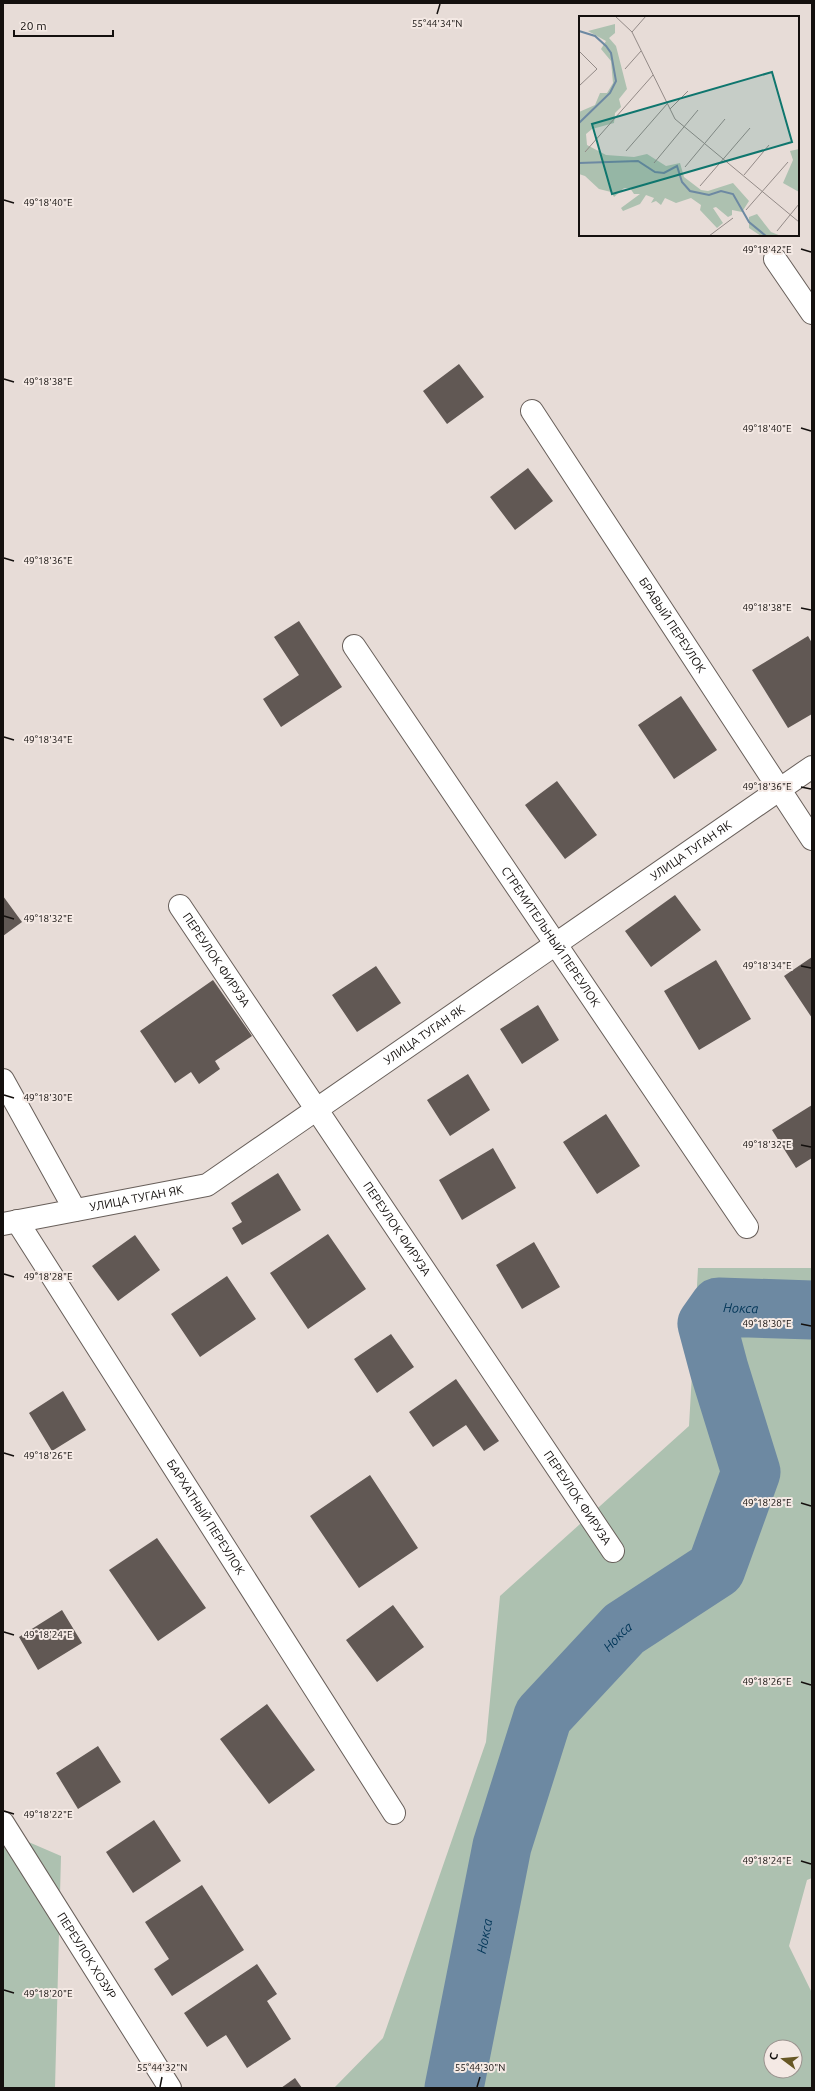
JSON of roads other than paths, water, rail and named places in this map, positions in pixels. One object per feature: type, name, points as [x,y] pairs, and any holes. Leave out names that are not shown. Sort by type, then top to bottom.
[{"type":"street","points":[[775,259],[812,313]]},
{"type":"street","name":"БРАВЫЙ ПЕРЕУЛОК","points":[[532,411],[812,838]]},
{"type":"street","name":"СТРЕМИТЕЛЬНЫЙ ПЕРЕУЛОК","points":[[354,646],[747,1227]]},
{"type":"street","name":"УЛИЦА ТУГАН ЯК","points":[[10,1222],[207,1185],[812,767]]},
{"type":"street","name":"ПЕРЕУЛОК ФИРУЗА","points":[[180,906],[613,1551]]},
{"type":"street","points":[[3,1080],[75,1210]]},
{"type":"street","name":"БАРХАТНЫЙ ПЕРЕУЛОК","points":[[10,1222],[394,1813]]},
{"type":"street","name":"ПЕРЕУЛОК ХОЗУР","points":[[3,1823],[170,2088]]},
{"type":"waterway","name":"Нокса","points":[[454,2088],[502,1846],[543,1716],[624,1629],[716,1569],[751,1472],[719,1369],[707,1324],[719,1307],[812,1310]]}]
